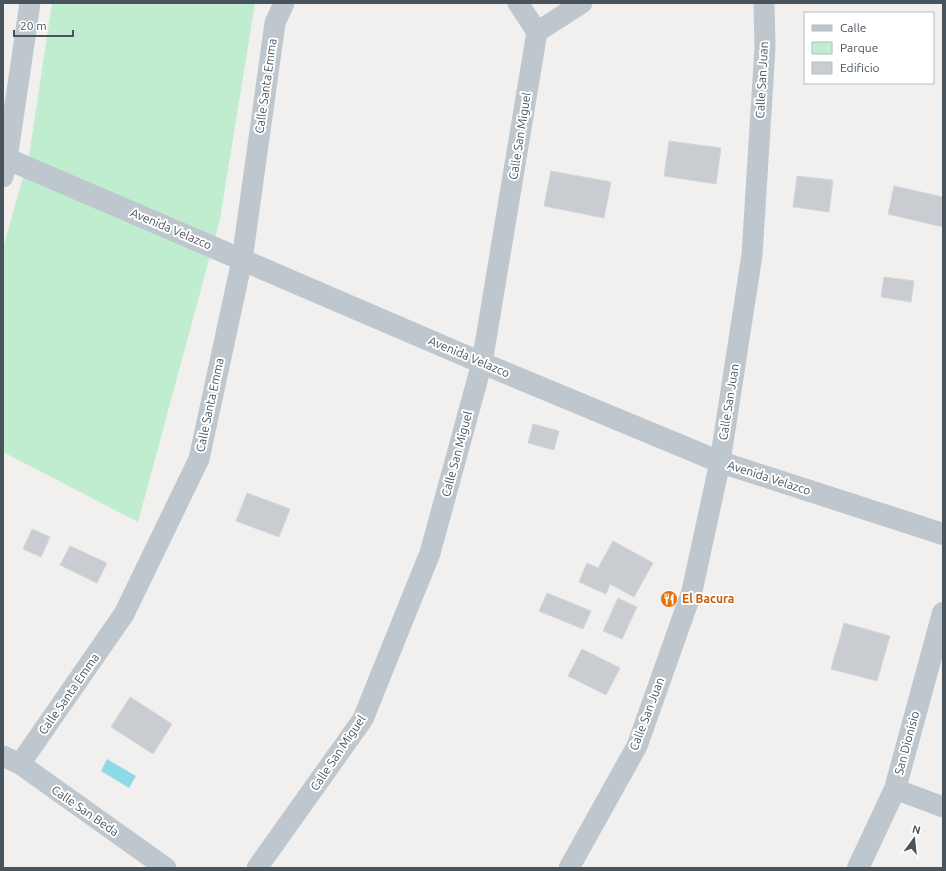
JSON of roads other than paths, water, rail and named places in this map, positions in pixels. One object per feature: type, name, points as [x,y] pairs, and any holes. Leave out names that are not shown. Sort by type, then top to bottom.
[{"type":"street","points":[[4,164],[30,3]]},
{"type":"street","name":"Calle Santa Emma","points":[[12,760],[124,614],[199,459],[242,260],[275,23],[284,3]]},
{"type":"street","points":[[518,3],[537,32],[582,3]]},
{"type":"street","name":"Calle San Juan","points":[[569,868],[637,746],[692,591],[720,462],[752,255],[765,48],[764,3]]},
{"type":"street","name":"Calle San Miguel","points":[[257,868],[363,719],[430,553],[482,363],[537,32]]},
{"type":"street","name":"Avenida Velazco","points":[[4,164],[242,260],[482,363],[720,462],[943,534]]},
{"type":"street","name":"San Dionisio","points":[[858,868],[895,789],[943,614]]},
{"type":"street","name":"Calle San Beda","points":[[12,760],[166,868]]},
{"type":"street","points":[[895,789],[943,807]]},
{"type":"water","points":[[107,759],[136,776],[129,788],[101,771]]},
{"type":"place","name":"El Bacura","points":[[669,599]]}]
